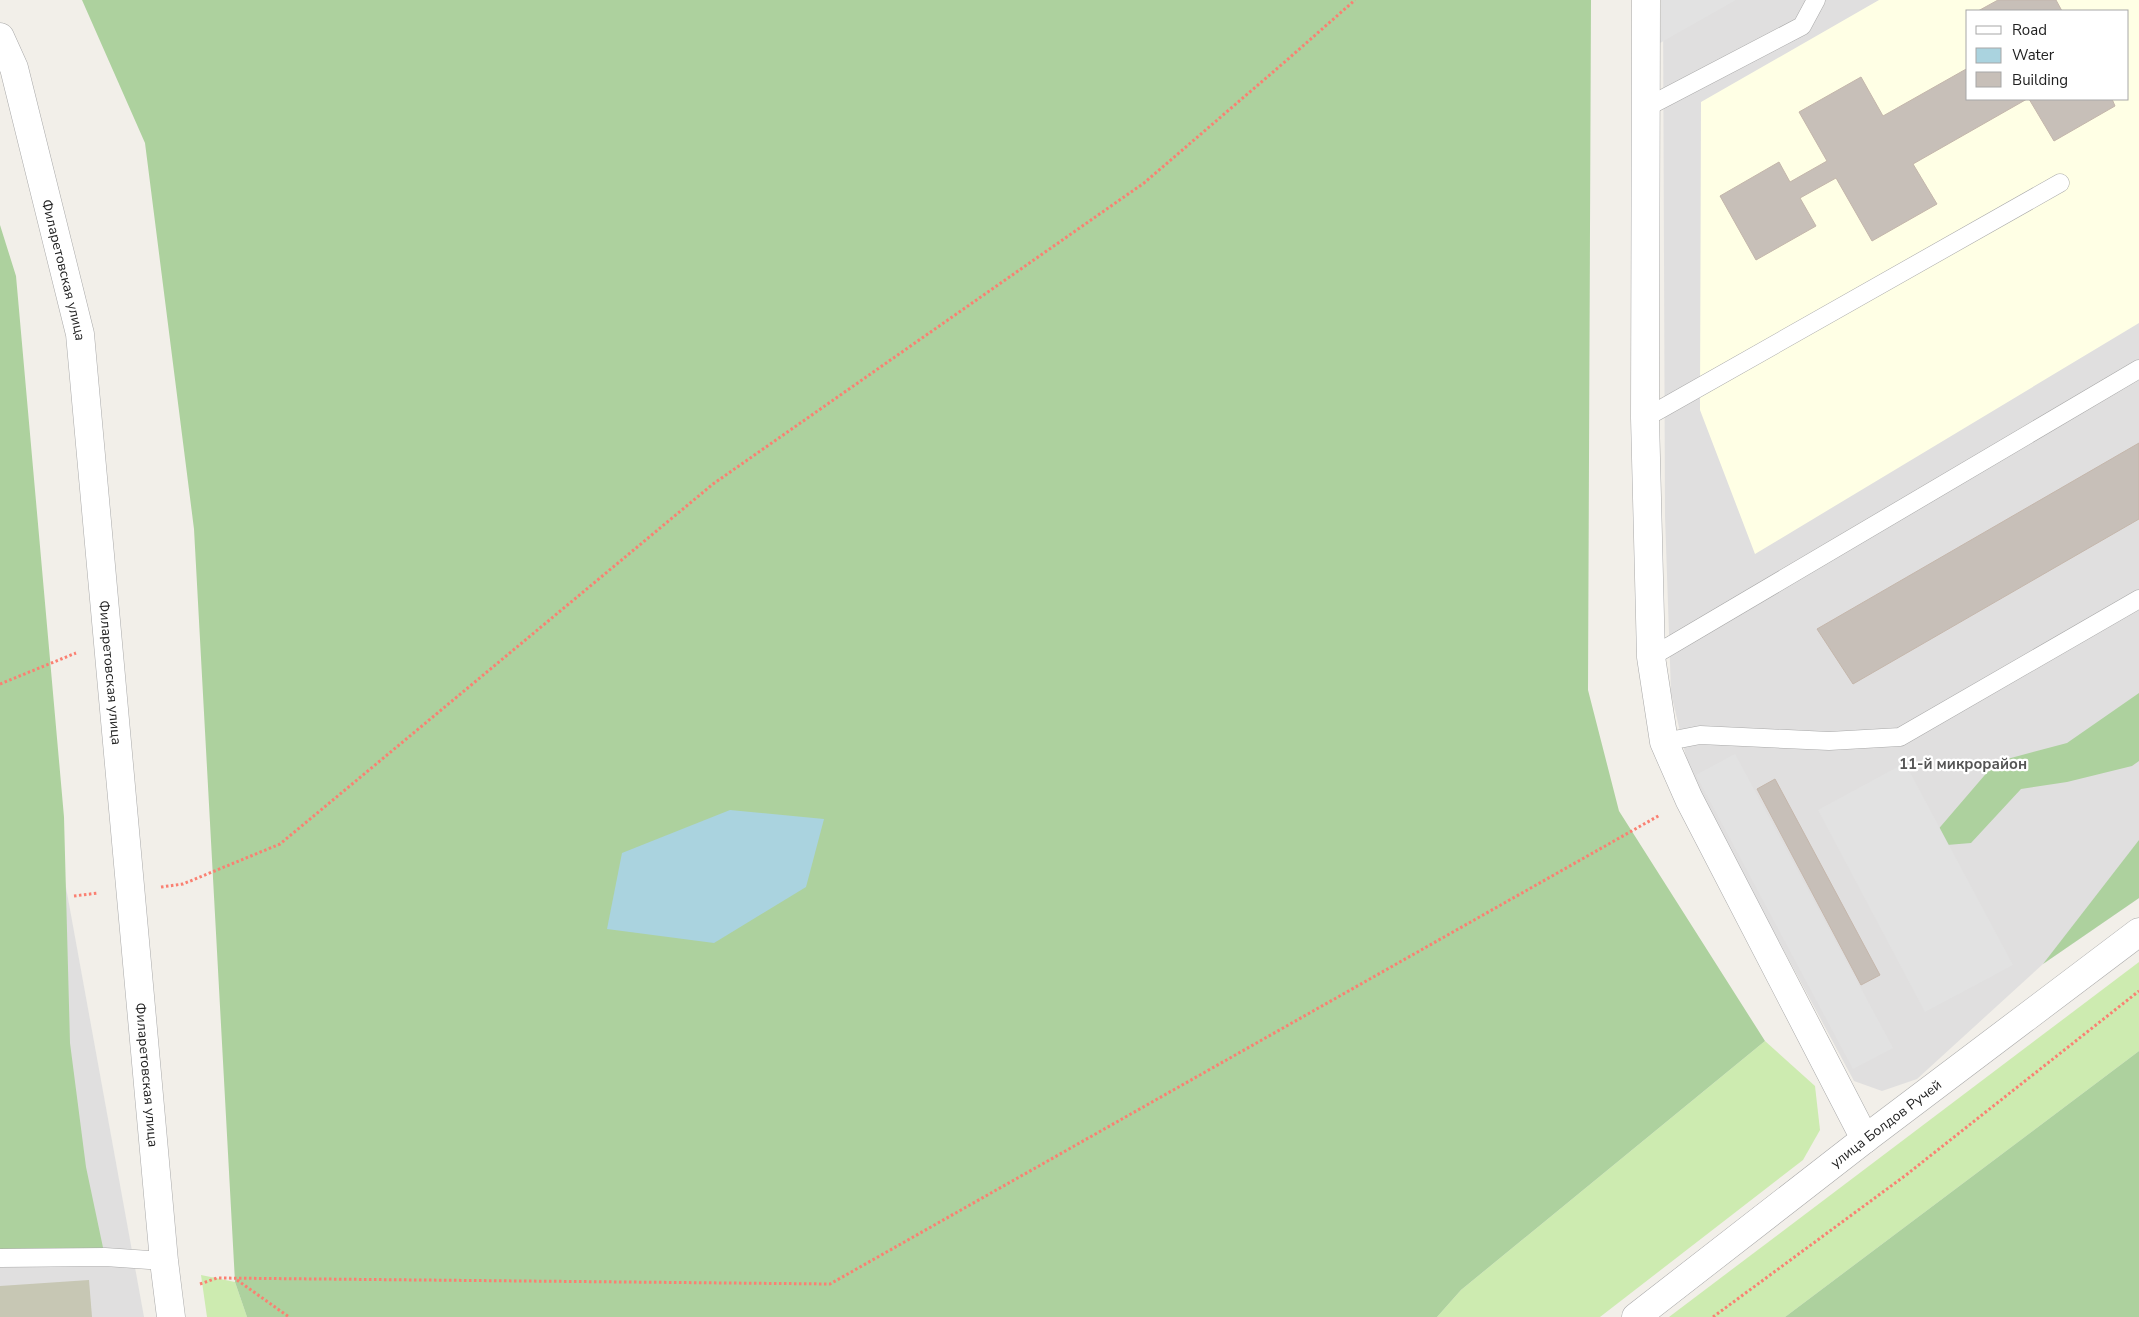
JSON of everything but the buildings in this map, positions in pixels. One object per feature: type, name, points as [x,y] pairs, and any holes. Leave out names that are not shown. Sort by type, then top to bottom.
[{"type":"street","points":[[1646,0],[1646,418],[1651,657],[1664,742],[1688,799],[1865,1140]]},
{"type":"street","name":"Филаретовская улица","points":[[0,37],[14,68],[80,334],[164,1261],[170,1306]]},
{"type":"street","name":"улица Болдов Ручей","points":[[1636,1317],[2139,932]]},
{"type":"lane","points":[[1647,107],[1802,26],[1816,0]]},
{"type":"lane","points":[[1646,418],[2060,182]]},
{"type":"lane","points":[[1651,657],[2139,369]]},
{"type":"lane","points":[[1664,742],[1700,735],[1829,741],[1900,737],[2139,600]]},
{"type":"lane","points":[[0,1258],[105,1257],[164,1261]]},
{"type":"path","points":[[183,884],[280,844],[713,484],[1144,182],[1354,0]]},
{"type":"path","points":[[0,684],[68,657],[108,634]]},
{"type":"path","points":[[170,1306],[216,1278],[236,1280],[830,1284],[1688,799]]},
{"type":"path","points":[[1713,1317],[1906,1175],[2139,991]]},
{"type":"path","points":[[236,1280],[289,1317]]},
{"type":"shaded area","points":[[1661,0],[1736,0],[1660,43]]},
{"type":"shaded area","points":[[1663,0],[2139,0],[2139,898],[2043,964],[1917,1079],[1882,1091],[1854,1081],[1691,778],[1671,693],[1665,516]]},
{"type":"shaded area","points":[[1879,0],[2139,0],[2139,323],[1755,554],[1700,410],[1701,102]]},
{"type":"shaded area","points":[[0,524],[144,1317],[0,1317]]},
{"type":"shaded area","points":[[1735,754],[1893,1048],[1853,1069],[1696,775]]},
{"type":"shaded area","points":[[1905,763],[2013,965],[1925,1012],[1818,810]]},
{"type":"shaded area","points":[[89,1280],[92,1317],[0,1317],[0,1286]]},
{"type":"green space","points":[[82,0],[1591,0],[1588,690],[1619,811],[1765,1041],[1461,1290],[1437,1317],[247,1317],[235,1282],[194,529],[145,143]]},
{"type":"green space","points":[[0,225],[16,276],[64,817],[70,1043],[86,1167],[105,1257],[0,1258]]},
{"type":"green space","points":[[2139,693],[2139,761],[2132,766],[2067,782],[2021,789],[1971,843],[1923,847],[1996,762],[2067,743]]},
{"type":"green space","points":[[2139,840],[2139,898],[2043,964]]},
{"type":"green space","points":[[2139,962],[2139,1051],[1785,1317],[1669,1317]]},
{"type":"green space","points":[[1765,1041],[1815,1086],[1820,1130],[1803,1160],[1600,1317],[1437,1317],[1461,1290]]},
{"type":"green space","points":[[2139,1051],[2139,1317],[1785,1317]]},
{"type":"green space","points":[[201,1275],[235,1282],[247,1317],[207,1317]]},
{"type":"water","points":[[730,810],[824,819],[806,887],[714,943],[607,929],[622,853]]},
{"type":"district","name":"11-й микрорайон","points":[[1963,764]]}]
